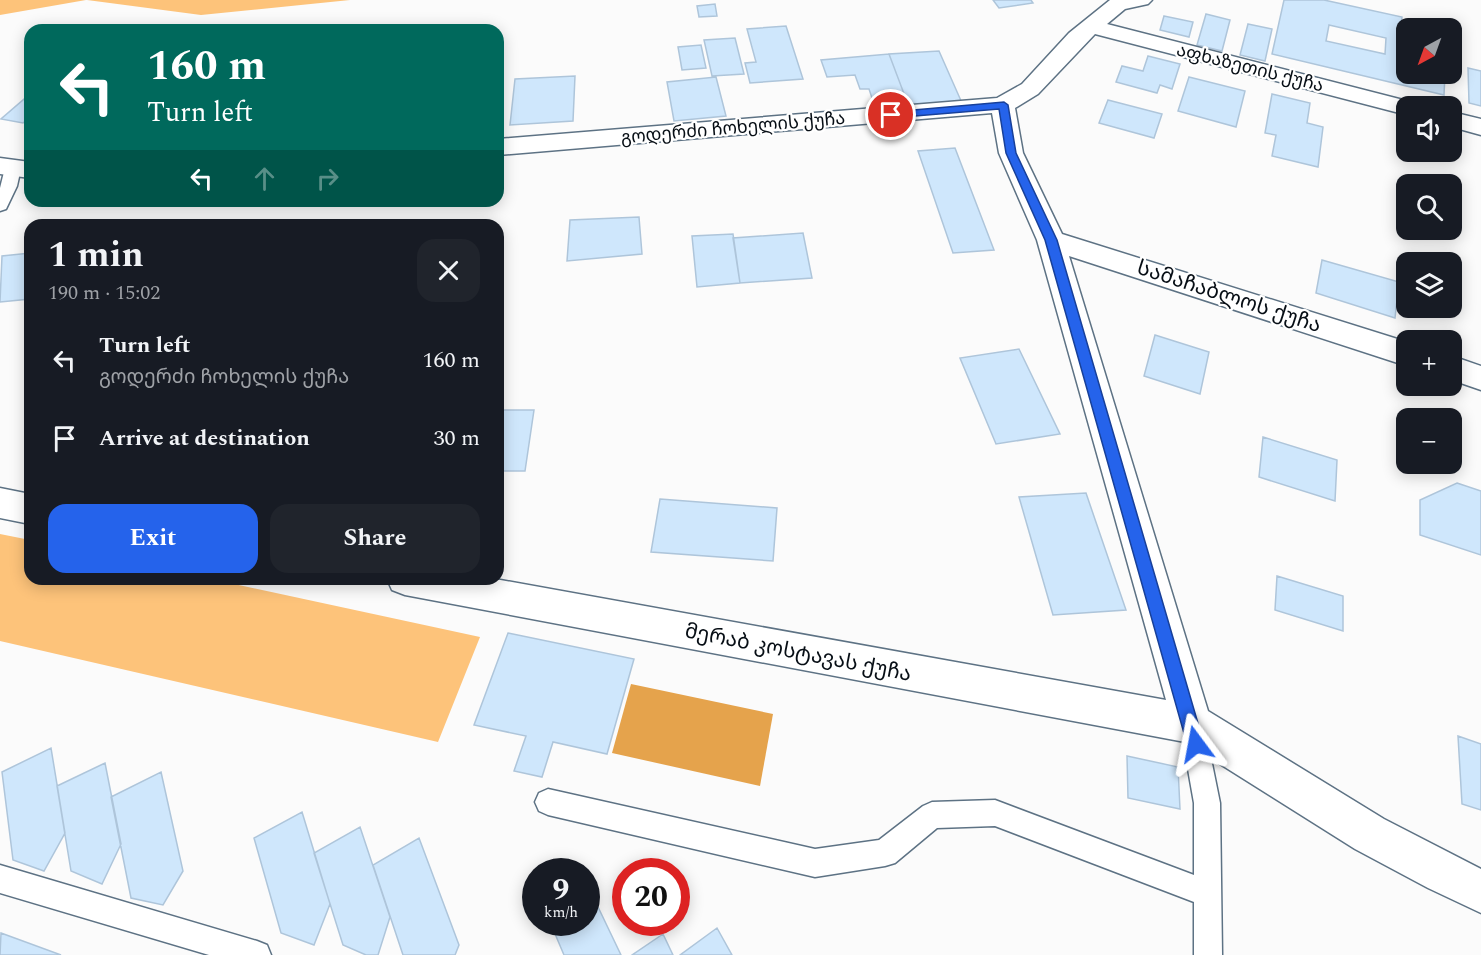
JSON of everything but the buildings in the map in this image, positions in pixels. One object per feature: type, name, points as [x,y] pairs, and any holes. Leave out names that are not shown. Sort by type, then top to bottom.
[{"type":"street","points":[[1142,0],[1118,4],[1077,38],[1030,89],[1004,105],[1011,153],[1051,240],[1192,724],[1297,792],[1424,865],[1481,891]]},
{"type":"street","name":"აფხაზეთის ქუჩა","points":[[1092,27],[1396,105]]},
{"type":"street","name":"გოდერძი ჩოხელის ქუჩა","points":[[504,147],[1004,105]]},
{"type":"street","points":[[1462,122],[1481,127]]},
{"type":"street","name":"სამაჩაბლოს ქუჩა","points":[[1051,240],[1396,350]]},
{"type":"street","points":[[1462,371],[1481,378]]},
{"type":"street","points":[[0,503],[24,508]]},
{"type":"street","name":"მერაბ კოსტავას ქუჩა","points":[[438,585],[1192,724]]},
{"type":"lane","points":[[0,205],[14,168]]},
{"type":"lane","points":[[1192,724],[1207,803],[1208,955]]},
{"type":"lane","points":[[548,802],[814,863],[885,853],[932,816],[995,813],[1208,894]]},
{"type":"lane","points":[[0,879],[257,955]]},
{"type":"shaded area","points":[[0,0],[86,0],[0,15]]},
{"type":"shaded area","points":[[87,0],[350,0],[201,15]]},
{"type":"shaded area","points":[[0,534],[24,539],[24,585],[239,585],[480,637],[438,742],[0,641]]},
{"type":"shaded area","points":[[631,684],[773,714],[760,786],[612,753]]},
{"type":"route","points":[[891,115],[1004,105],[1011,153],[1051,240],[1196,744]]}]
